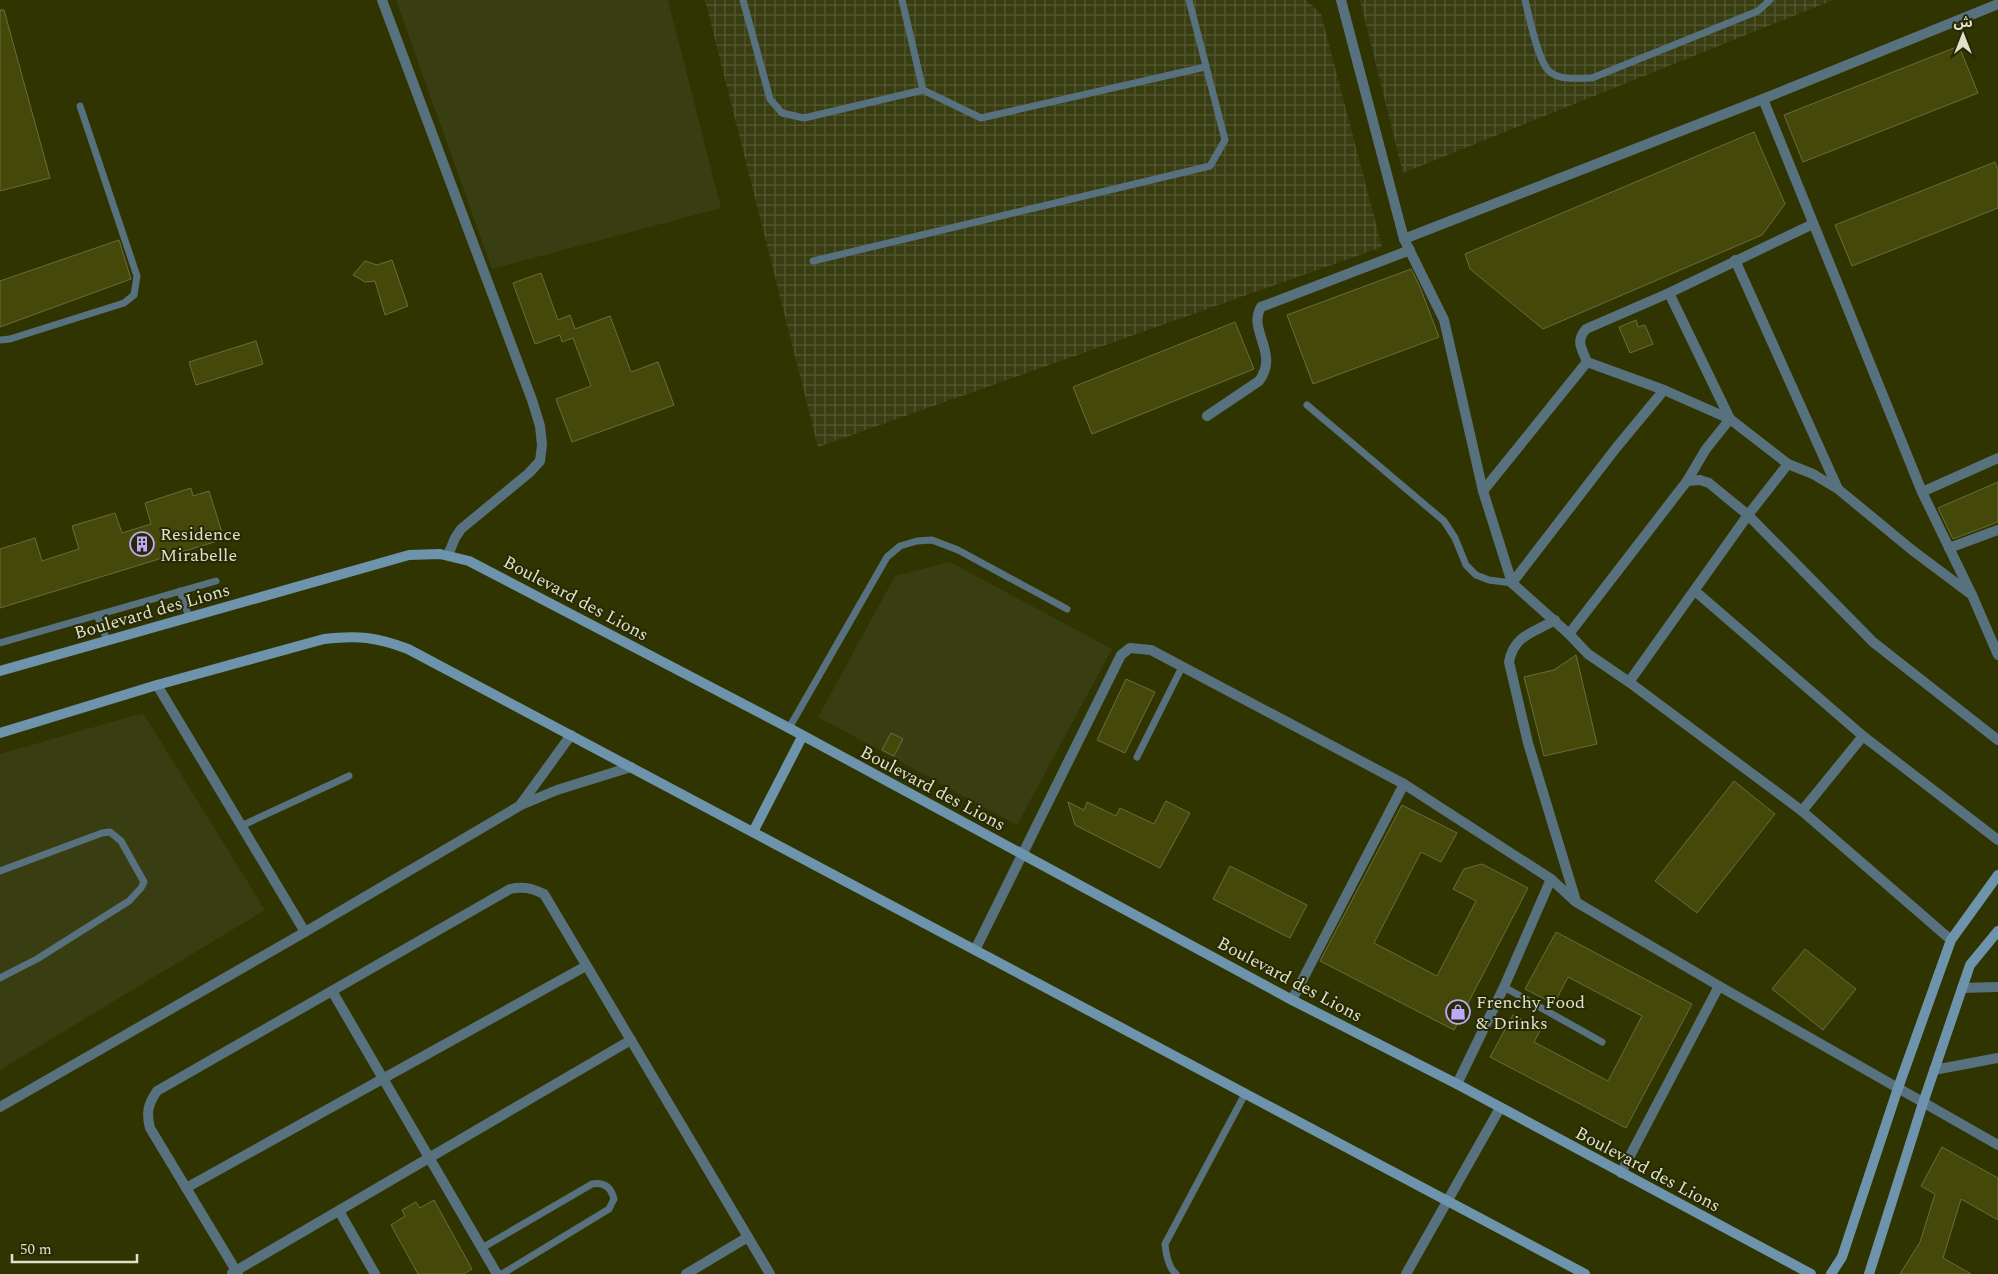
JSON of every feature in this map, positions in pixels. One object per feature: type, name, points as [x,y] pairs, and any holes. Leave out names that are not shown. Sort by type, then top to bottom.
[{"type":"main road","name":"Boulevard des Lions","points":[[0,671],[409,555],[424,553],[448,555],[469,560],[789,728],[1292,1000],[1456,1084],[1811,1274]]},
{"type":"main road","points":[[0,733],[157,685],[324,638],[372,637],[408,649],[1585,1274]]},
{"type":"main road","points":[[752,832],[802,736]]},
{"type":"main road","points":[[1830,1274],[1842,1257],[1898,1088],[1952,940],[1998,875]]},
{"type":"main road","points":[[1869,1274],[1923,1102],[1970,965],[1998,931]]},
{"type":"street","points":[[382,0],[532,400],[541,436],[540,461],[529,473],[461,529],[448,555]]},
{"type":"street","points":[[1341,0],[1404,238],[1444,320],[1483,491],[1512,582],[1555,620],[1588,654],[1629,682],[1802,811],[1952,940]]},
{"type":"street","points":[[1404,238],[1763,99],[1998,4]]},
{"type":"street","points":[[1763,99],[1922,492],[1972,594],[1998,655]]},
{"type":"street","points":[[1813,224],[1669,293],[1586,329],[1580,336],[1580,344],[1587,362],[1664,390],[1730,419],[1788,464],[1813,474],[1838,489],[1912,550],[1972,594]]},
{"type":"street","points":[[1207,416],[1259,381],[1266,373],[1268,362],[1257,322],[1258,312],[1261,307],[1410,250]]},
{"type":"street","points":[[1735,260],[1838,489]]},
{"type":"street","points":[[1669,293],[1730,419]]},
{"type":"street","points":[[1483,491],[1587,362]]},
{"type":"street","points":[[1512,582],[1616,448],[1664,390]]},
{"type":"street","points":[[1569,634],[1687,481],[1706,449],[1730,419]]},
{"type":"street","points":[[1922,492],[1998,458]]},
{"type":"street","points":[[1629,682],[1748,515],[1788,464]]},
{"type":"street","points":[[1687,481],[1700,480],[1709,482],[1748,515],[1873,642],[1998,740]]},
{"type":"street","points":[[1949,548],[1998,530]]},
{"type":"street","points":[[1695,591],[1863,736],[1998,840]]},
{"type":"street","points":[[1555,620],[1517,641],[1511,652],[1510,662],[1528,743],[1576,902]]},
{"type":"street","points":[[975,950],[1120,655],[1130,648],[1151,650],[1404,784],[1550,879],[1576,902],[1998,1145]]},
{"type":"street","points":[[157,685],[305,932]]},
{"type":"street","points":[[521,804],[571,736]]},
{"type":"street","points":[[1802,811],[1863,736]]},
{"type":"street","points":[[0,1107],[305,932],[521,804],[557,790],[631,767]]},
{"type":"street","points":[[1292,1000],[1404,784]]},
{"type":"street","points":[[1456,1084],[1504,987],[1550,879]]},
{"type":"street","points":[[630,1040],[235,1273],[150,1128],[147,1115],[150,1100],[157,1091],[510,889],[521,886],[532,888],[544,894],[770,1274]]},
{"type":"street","points":[[186,1188],[586,966]]},
{"type":"street","points":[[1621,1173],[1719,986]]},
{"type":"street","points":[[1962,988],[1998,986]]},
{"type":"street","points":[[332,991],[497,1274]]},
{"type":"street","points":[[1934,1070],[1998,1058]]},
{"type":"street","points":[[1406,1274],[1500,1108]]},
{"type":"street","points":[[339,1211],[375,1274]]},
{"type":"street","points":[[686,1274],[748,1237]]},
{"type":"lane","points":[[743,0],[770,99],[782,113],[804,118],[923,90],[981,118],[1205,67]]},
{"type":"lane","points":[[902,0],[923,90]]},
{"type":"lane","points":[[813,261],[1210,166],[1225,140],[1189,0]]},
{"type":"lane","points":[[1525,0],[1539,52],[1549,71],[1563,78],[1592,78],[1758,11],[1770,0]]},
{"type":"lane","points":[[0,340],[124,304],[134,295],[137,276],[80,106]]},
{"type":"lane","points":[[1308,405],[1444,521],[1455,538],[1466,565],[1476,575],[1489,580],[1512,582]]},
{"type":"lane","points":[[789,728],[887,557],[900,546],[917,541],[932,540],[958,550],[1067,609]]},
{"type":"lane","points":[[0,643],[216,581]]},
{"type":"lane","points":[[180,591],[189,617]]},
{"type":"lane","points":[[97,615],[107,640]]},
{"type":"lane","points":[[1137,757],[1182,667]]},
{"type":"lane","points":[[241,826],[349,776]]},
{"type":"lane","points":[[0,871],[102,833],[110,832],[122,841],[144,882],[142,888],[129,901],[36,959],[0,978]]},
{"type":"lane","points":[[1504,987],[1602,1042]]},
{"type":"lane","points":[[1176,1274],[1167,1257],[1165,1244],[1245,1094]]},
{"type":"lane","points":[[482,1248],[592,1184],[600,1183],[606,1185],[613,1192],[614,1199],[609,1209],[502,1274]]},
{"type":"shaded area","points":[[396,0],[668,0],[721,208],[492,269]]},
{"type":"shaded area","points":[[705,0],[1306,0],[1321,14],[1382,247],[818,447]]},
{"type":"shaded area","points":[[1360,0],[1833,0],[1403,173]]},
{"type":"shaded area","points":[[950,562],[1112,649],[1017,825],[818,717],[895,576]]},
{"type":"shaded area","points":[[143,713],[265,910],[0,1070],[0,754]]},
{"type":"building","points":[[0,10],[4,10],[50,178],[0,191]]},
{"type":"building","points":[[1959,46],[1978,93],[1803,162],[1784,115]]},
{"type":"building","points":[[1754,132],[1785,204],[1762,235],[1543,329],[1470,269],[1465,254]]},
{"type":"building","points":[[1995,162],[1998,170],[1998,208],[1852,266],[1835,225]]},
{"type":"building","points":[[119,240],[131,279],[0,327],[0,281]]},
{"type":"building","points":[[392,260],[408,306],[385,315],[375,281],[365,282],[353,275],[365,261],[377,265]]},
{"type":"building","points":[[1411,269],[1439,337],[1313,384],[1287,315]]},
{"type":"building","points":[[541,273],[558,320],[570,315],[575,329],[610,316],[631,372],[658,362],[674,405],[572,442],[556,399],[591,386],[573,338],[562,342],[560,335],[535,344],[513,283]]},
{"type":"building","points":[[1636,320],[1638,327],[1645,325],[1653,344],[1630,353],[1619,327]]},
{"type":"building","points":[[1235,322],[1254,369],[1092,434],[1073,387]]},
{"type":"building","points":[[256,341],[263,364],[196,385],[189,362]]},
{"type":"building","points":[[1998,482],[1998,522],[1953,539],[1938,508]]},
{"type":"building","name":"Residence Mirabelle","points":[[191,488],[193,496],[209,491],[224,539],[0,608],[0,549],[35,538],[42,561],[79,549],[72,526],[115,513],[122,533],[151,524],[145,503]]},
{"type":"building","points":[[1576,655],[1597,744],[1544,756],[1524,677],[1554,670]]},
{"type":"building","points":[[1126,679],[1155,692],[1125,753],[1097,740]]},
{"type":"building","points":[[891,733],[903,739],[894,756],[882,750]]},
{"type":"building","points":[[1734,781],[1775,814],[1697,913],[1655,881]]},
{"type":"building","points":[[1166,801],[1190,813],[1160,868],[1075,825],[1068,802],[1084,810],[1087,802],[1116,816],[1120,808],[1154,824]]},
{"type":"building","points":[[1402,805],[1457,833],[1441,862],[1421,852],[1374,943],[1437,976],[1476,901],[1453,889],[1464,869],[1482,864],[1528,888],[1454,1030],[1320,961]]},
{"type":"building","points":[[1230,866],[1307,905],[1290,938],[1213,899]]},
{"type":"building","points":[[1556,932],[1692,1004],[1626,1128],[1490,1057],[1513,1015],[1541,1029],[1534,1042],[1608,1081],[1642,1016],[1568,977],[1554,1004],[1525,989]]},
{"type":"building","points":[[1805,949],[1856,989],[1823,1030],[1772,989]]},
{"type":"building","points":[[1942,1147],[1998,1178],[1998,1220],[1961,1199],[1943,1258],[1971,1274],[1900,1274],[1920,1242],[1935,1194],[1921,1186]]},
{"type":"building","points":[[434,1200],[472,1269],[464,1274],[418,1274],[391,1225],[405,1216],[402,1210],[416,1202],[420,1208]]},
{"type":"place","name":"Residence Mirabelle","points":[[142,544]]},
{"type":"place","name":"Frenchy Food & Drinks","points":[[1458,1012]]}]
